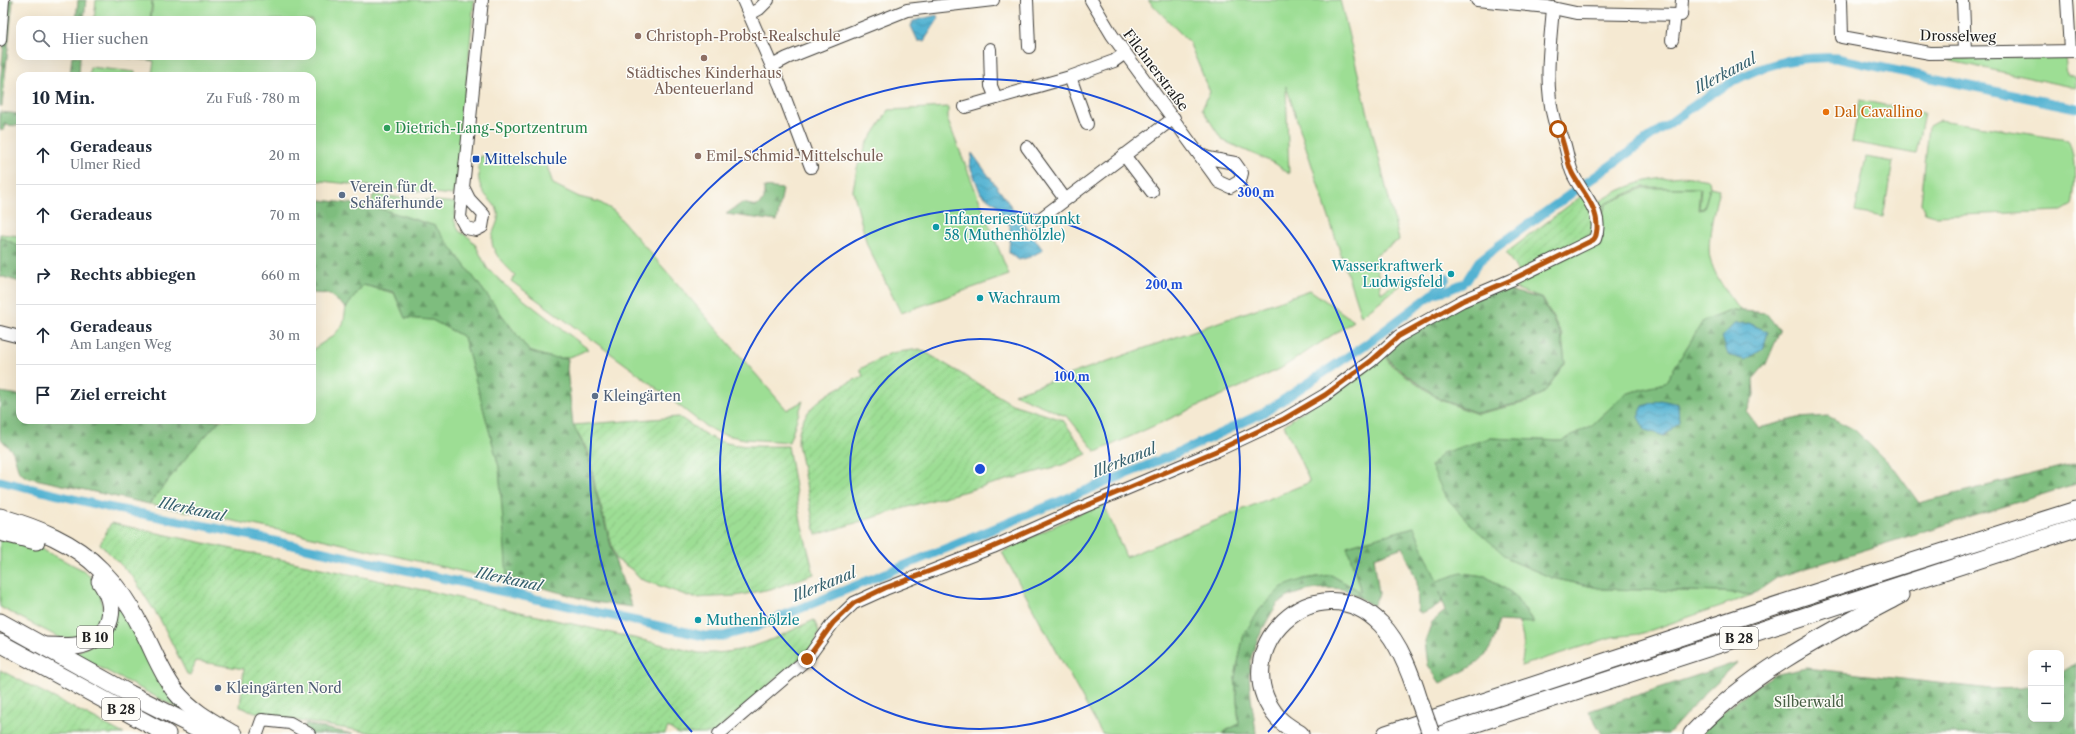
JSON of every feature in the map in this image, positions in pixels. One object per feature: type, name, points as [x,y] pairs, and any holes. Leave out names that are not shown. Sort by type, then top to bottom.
[{"type":"highway","name":"B 28","points":[[1386,734],[1830,588],[2076,510]]},
{"type":"highway","points":[[0,517],[44,532],[80,553],[101,570],[129,606],[142,628],[159,666],[176,692],[201,715],[233,734]]},
{"type":"highway","name":"B 28","points":[[1443,734],[2076,528]]},
{"type":"highway","name":"B 10","points":[[0,532],[25,537],[71,558],[96,577],[110,600],[111,610],[108,622],[104,629],[93,639],[82,645],[36,653],[0,643]]},
{"type":"highway","points":[[1692,734],[1729,700],[1792,653],[1941,573]]},
{"type":"highway","points":[[1300,734],[1278,718],[1271,707],[1261,681],[1262,659],[1266,647],[1282,622],[1291,614],[1304,606],[1331,601],[1355,606],[1364,610],[1382,625],[1404,661],[1431,734]]},
{"type":"highway","name":"B 10","points":[[0,622],[36,653]]},
{"type":"highway","name":"B 28","points":[[36,653],[167,734]]},
{"type":"highway","name":"B 28","points":[[36,653],[130,694],[209,734]]},
{"type":"street","points":[[0,40],[3,0]]},
{"type":"street","points":[[464,189],[482,0]]},
{"type":"street","points":[[743,0],[772,66],[811,167]]},
{"type":"street","points":[[750,14],[768,0]]},
{"type":"street","points":[[772,66],[787,58],[907,10],[992,0]]},
{"type":"street","points":[[1027,0],[1029,47]]},
{"type":"street","name":"Filchnerstraße","points":[[1091,0],[1103,22],[1200,155]]},
{"type":"street","points":[[1478,0],[1553,8],[1567,5],[1582,13],[1681,15],[1682,0]]},
{"type":"street","name":"Drosselweg","points":[[1841,0],[1842,37],[1930,53],[2073,50]]},
{"type":"street","points":[[1963,0],[1965,52]]},
{"type":"street","points":[[2067,0],[2073,50]]},
{"type":"street","points":[[719,734],[807,659],[833,623],[854,603],[885,588],[993,547],[1216,451],[1284,419],[1325,395],[1371,361],[1399,336],[1462,301],[1506,283],[1593,240],[1596,236],[1597,224],[1595,214],[1587,195],[1573,174],[1564,140],[1554,120],[1548,93],[1553,8]]},
{"type":"street","points":[[1672,40],[1675,15]]},
{"type":"street","points":[[990,49],[991,86],[996,98]]},
{"type":"street","points":[[965,107],[1070,77],[1114,60],[1125,53]]},
{"type":"street","points":[[1070,77],[1087,124]]},
{"type":"street","points":[[1040,219],[1174,118]]},
{"type":"street","points":[[1027,147],[1065,199]]},
{"type":"street","points":[[1124,155],[1152,192]]},
{"type":"street","points":[[0,332],[16,336]]},
{"type":"street","points":[[257,734],[262,720],[290,723],[309,734]]},
{"type":"green space","points":[[8,0],[13,0],[2,106],[0,106],[0,85]]},
{"type":"green space","points":[[78,0],[86,0],[84,16],[76,16]]},
{"type":"green space","points":[[96,0],[152,0],[150,16],[94,16]]},
{"type":"green space","name":"Dietrich-Lang-Sportzentrum","points":[[153,0],[474,0],[457,190],[452,195],[316,180],[316,72],[152,72],[154,61],[147,60],[316,60],[316,16],[151,16]]},
{"type":"green space","points":[[1148,0],[1340,0],[1399,240],[1375,255],[1381,293],[1404,277],[1406,281],[1361,316],[1286,86],[1289,174],[1276,164],[1222,140],[1202,109],[1210,92],[1189,42]]},
{"type":"green space","points":[[2065,56],[2067,74],[2076,78],[2076,88],[1937,58]]},
{"type":"green space","points":[[72,60],[80,60],[79,72],[70,72]]},
{"type":"green space","points":[[90,67],[135,72],[89,72]]},
{"type":"green space","points":[[1860,100],[1924,113],[1916,154],[1852,142]]},
{"type":"green space","points":[[948,107],[948,121],[1009,275],[901,313],[867,245],[853,190],[857,168],[866,145],[889,110]]},
{"type":"green space","points":[[0,112],[16,114],[16,126],[6,125],[4,130],[0,130]]},
{"type":"green space","points":[[1940,120],[2068,140],[2073,154],[2074,163],[2074,189],[2072,205],[2062,211],[1935,216],[1925,213],[1921,203],[1929,126]]},
{"type":"green space","points":[[480,156],[546,163],[553,184],[579,197],[599,202],[614,211],[787,410],[803,401],[789,442],[745,439],[721,434],[705,426],[632,369],[511,281],[515,275],[507,268],[496,254],[492,244],[492,236],[498,219],[498,212],[483,192],[479,183],[478,173]]},
{"type":"green space","points":[[1866,157],[1893,162],[1883,217],[1855,212]]},
{"type":"green space","points":[[1684,176],[1709,180],[1710,187],[1719,189],[1711,226],[1709,255],[1720,281],[1741,311],[1733,310],[1703,321],[1665,383],[1625,394],[1592,425],[1562,441],[1489,438],[1510,560],[1552,578],[1603,589],[1723,592],[1752,595],[1640,634],[1612,637],[1521,666],[1523,644],[1519,622],[1534,622],[1512,593],[1485,576],[1461,573],[1437,582],[1414,527],[1347,546],[1361,592],[1331,575],[1304,579],[1244,634],[1235,677],[1239,724],[1223,732],[1224,734],[1102,734],[1002,552],[1103,502],[1126,557],[1310,482],[1284,425],[1384,352],[1390,364],[1440,400],[1477,414],[1528,402],[1544,393],[1565,363],[1562,335],[1543,299],[1509,286],[1602,216],[1606,204],[1643,188],[1699,188],[1642,187],[1605,204],[1602,214],[1599,202],[1629,186],[1661,178]],"holes":[[[1710,187],[1704,209],[1698,210],[1700,188],[1699,209],[1704,208]]]},
{"type":"green space","points":[[764,187],[783,189],[777,221],[726,214],[742,203],[757,206],[764,200]]},
{"type":"green space","points":[[1584,194],[1594,218],[1591,234],[1519,273],[1506,253]]},
{"type":"green space","points":[[373,195],[457,203],[454,220],[459,231],[470,238],[476,246],[487,268],[506,286],[588,349],[565,358],[553,358],[529,351],[435,226],[372,206]]},
{"type":"green space","points":[[316,199],[372,206],[435,226],[529,351],[548,357],[568,359],[567,369],[573,425],[588,454],[595,489],[615,560],[632,607],[594,602],[507,578],[499,467],[464,337],[432,320],[405,318],[394,292],[363,285],[346,308],[329,294],[316,293]]},
{"type":"green space","points":[[0,234],[16,236],[16,245],[0,237]]},
{"type":"green space","points":[[0,237],[16,245],[16,281],[0,276]]},
{"type":"green space","points":[[363,285],[394,293],[405,318],[432,320],[464,337],[499,467],[508,582],[308,536],[149,504],[189,454],[216,424],[316,424],[316,347],[333,336],[343,325],[346,308]]},
{"type":"green space","points":[[1504,289],[1542,299],[1561,335],[1565,362],[1544,393],[1528,401],[1477,413],[1440,399],[1391,363],[1385,352],[1443,307]]},
{"type":"green space","points":[[1310,290],[1354,321],[1280,369],[1096,452],[1068,417],[1014,394]]},
{"type":"green space","points":[[1733,310],[1766,313],[1780,331],[1766,364],[1753,379],[1754,395],[1747,412],[1759,428],[1798,418],[1828,416],[1855,430],[1895,470],[1919,503],[2076,463],[2076,484],[1778,577],[1752,595],[1723,592],[1603,589],[1552,578],[1510,560],[1470,524],[1445,496],[1431,466],[1442,453],[1490,438],[1562,441],[1592,425],[1625,394],[1665,383],[1703,321]]},
{"type":"green space","points":[[920,349],[1012,404],[1063,420],[1087,454],[1062,465],[918,504],[816,535],[798,444],[799,431],[804,419],[810,409],[819,401],[840,387],[863,376],[860,369],[891,353]]},
{"type":"green space","points":[[0,392],[16,394],[16,424],[216,424],[189,454],[149,504],[26,477],[19,472],[13,452],[0,438]]},
{"type":"green space","points":[[679,417],[719,441],[736,445],[788,446],[801,522],[814,574],[775,588],[736,596],[694,598],[640,579],[631,569],[616,559],[596,490],[589,453],[573,425]]},
{"type":"green space","points":[[111,523],[433,592],[699,653],[731,651],[759,644],[814,620],[819,632],[814,646],[713,734],[678,734],[668,727],[665,734],[379,734],[268,716],[240,707],[244,669],[196,661],[190,675],[187,674],[162,623],[133,577],[100,544]]},
{"type":"green space","points":[[1414,527],[1437,581],[1461,573],[1485,576],[1512,593],[1534,623],[1499,621],[1496,635],[1486,654],[1480,661],[1440,683],[1428,665],[1425,641],[1432,622],[1445,611],[1440,592],[1442,602],[1422,614],[1418,611],[1417,582],[1403,547],[1374,557],[1379,594],[1373,606],[1345,590],[1326,588],[1301,592],[1286,598],[1276,606],[1263,629],[1251,659],[1249,678],[1256,734],[1224,734],[1223,733],[1239,724],[1235,677],[1244,634],[1260,609],[1282,587],[1304,579],[1331,575],[1361,592],[1347,546]]},
{"type":"green space","points":[[0,539],[35,546],[83,570],[98,584],[104,615],[94,631],[76,638],[60,638],[0,607]]},
{"type":"green space","points":[[114,595],[187,713],[74,654],[90,645]]},
{"type":"green space","points":[[1738,662],[1706,692],[1668,734],[1602,734],[1589,711]]},
{"type":"green space","name":"Silberwald","points":[[2076,663],[2076,734],[1701,734],[1726,709],[1773,675],[1806,668],[1990,689],[2022,688],[2028,686],[2028,722],[2064,722],[2064,671]]},
{"type":"green space","points":[[0,670],[124,734],[0,734]]},
{"type":"green space","points":[[305,724],[353,734],[302,734]]},
{"type":"water","points":[[937,15],[939,18],[924,41],[918,41],[911,26],[913,21]]},
{"type":"water","points":[[972,153],[1043,250],[1030,257],[1019,260],[1009,253],[1010,226],[996,204],[981,194],[970,166]]},
{"type":"water","points":[[1749,323],[1768,332],[1763,349],[1745,360],[1728,355],[1722,337],[1734,324]]},
{"type":"water","points":[[1661,400],[1678,404],[1679,422],[1664,436],[1645,430],[1638,417],[1643,406]]},
{"type":"waterway","name":"Illerkanal","points":[[1467,280],[1479,261],[1498,246],[1702,100],[1734,80],[1781,62],[1816,58],[1836,58],[2076,108]]},
{"type":"waterway","points":[[1434,293],[1446,278]]},
{"type":"waterway","name":"Illerkanal","points":[[0,481],[107,507],[206,526],[704,636],[724,636],[753,628],[1189,448],[1265,412],[1365,345],[1434,293],[1448,290],[1462,284]]},
{"type":"place","name":"Christoph-Probst-Realschule","points":[[638,36]]},
{"type":"place","name":"Städtisches Kinderhaus Abenteuerland","points":[[704,58]]},
{"type":"place","name":"Dal Cavallino","points":[[1826,112]]},
{"type":"place","name":"Dietrich-Lang-Sportzentrum","points":[[387,128]]},
{"type":"place","name":"Emil-Schmid-Mittelschule","points":[[698,156]]},
{"type":"place","name":"Mittelschule","points":[[476,159]]},
{"type":"place","name":"Verein für dt. Schäferhunde","points":[[342,195]]},
{"type":"place","name":"Infanteriestützpunkt 58 (Muthenhölzle)","points":[[936,227]]},
{"type":"place","name":"Wasserkraftwerk Ludwigsfeld","points":[[1451,274]]},
{"type":"place","name":"Wachraum","points":[[980,298]]},
{"type":"place","name":"Kleingärten","points":[[595,396]]},
{"type":"place","name":"Muthenhölzle","points":[[698,620]]},
{"type":"place","name":"Kleingärten Nord","points":[[218,688]]},
{"type":"route","points":[[807,659],[822,642],[833,623],[854,603],[885,588],[993,547],[1216,451],[1284,419],[1325,395],[1371,361],[1399,336],[1462,301],[1479,295],[1549,263],[1595,239],[1597,224],[1590,199],[1572,172],[1564,140],[1558,129]]}]
